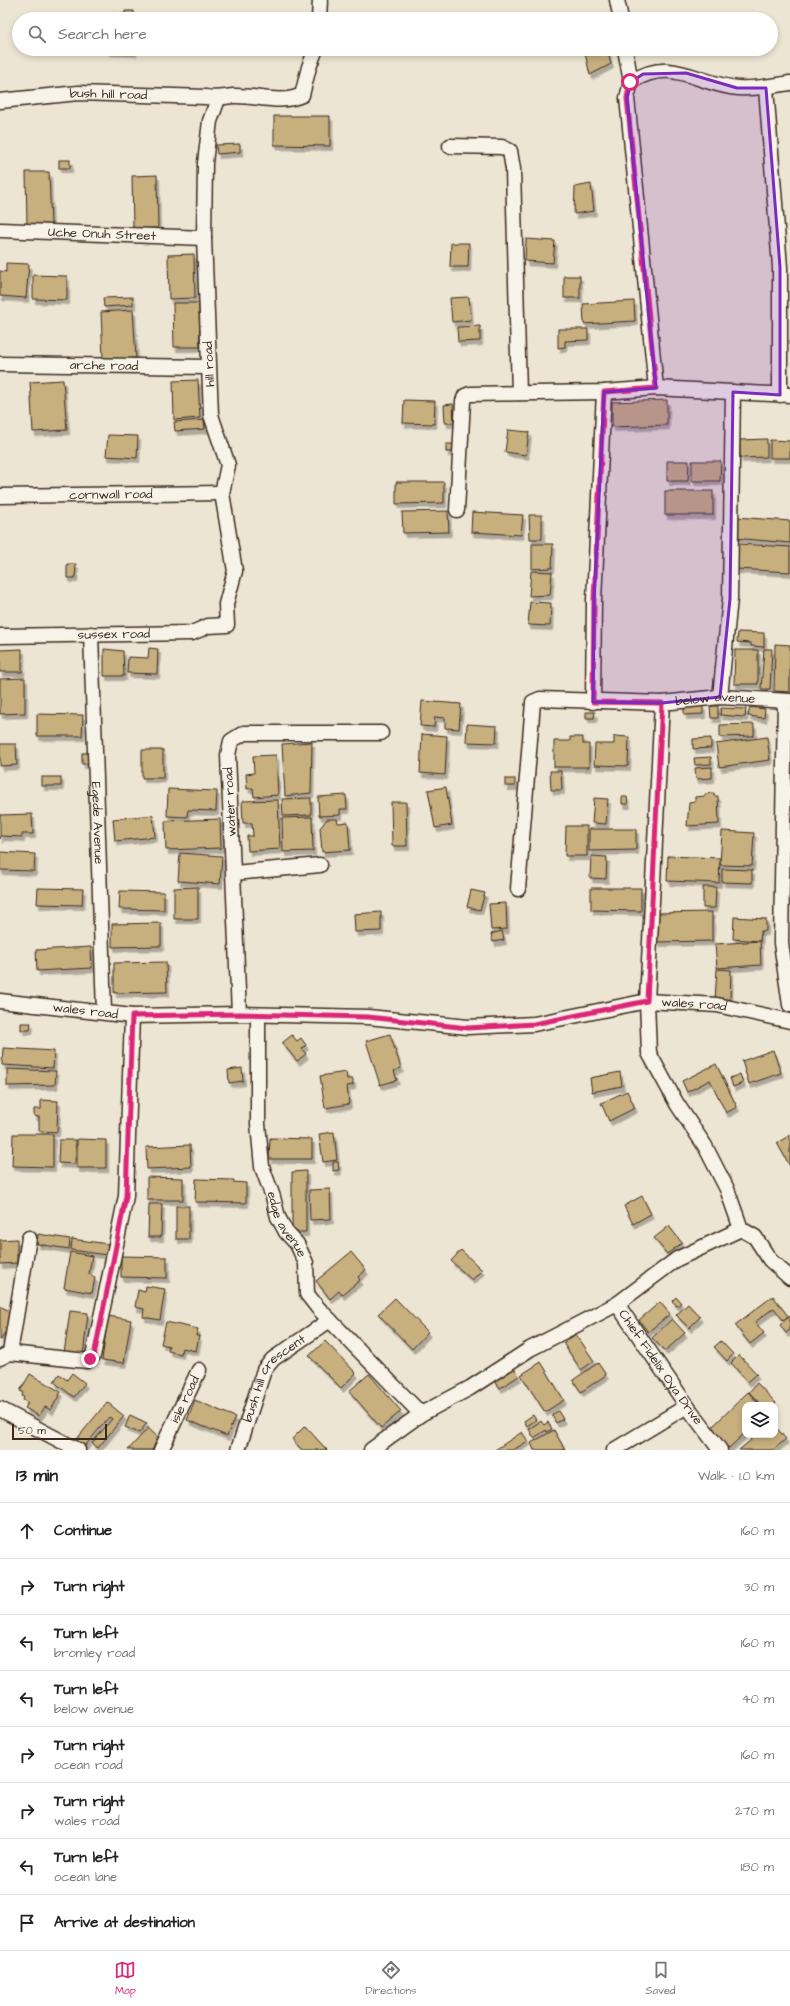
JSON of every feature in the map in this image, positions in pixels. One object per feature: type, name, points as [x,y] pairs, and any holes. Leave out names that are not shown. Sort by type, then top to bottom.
[{"type":"street","points":[[319,12],[320,0]]},
{"type":"street","points":[[618,0],[619,12]]},
{"type":"street","name":"bush hill road","points":[[0,101],[78,94],[206,97],[218,99],[234,96],[289,100],[302,95],[313,56]]},
{"type":"street","points":[[626,56],[630,82],[627,98],[656,388]]},
{"type":"street","points":[[630,82],[643,74],[662,71],[686,73],[721,85],[736,88],[766,88],[790,84]]},
{"type":"street","points":[[457,510],[463,401],[465,396],[470,394],[604,392],[656,388],[785,395],[780,267],[766,88]]},
{"type":"street","name":"hill road","points":[[218,99],[210,121],[205,163],[204,238],[211,415],[228,465],[222,493],[234,571],[226,604],[227,625]]},
{"type":"street","points":[[450,146],[502,147],[510,151],[513,170],[519,394]]},
{"type":"street","name":"Uche Onuh Street","points":[[0,230],[204,238]]},
{"type":"street","name":"arche road","points":[[0,364],[208,367]]},
{"type":"street","points":[[593,702],[594,600],[604,392]]},
{"type":"street","points":[[720,697],[730,599],[733,392]]},
{"type":"street","name":"cornwall road","points":[[0,496],[222,493]]},
{"type":"street","name":"sussex road","points":[[0,636],[192,633],[208,626],[227,625]]},
{"type":"street","name":"Egede Avenue","points":[[91,634],[104,1012]]},
{"type":"street","name":"below avenue","points":[[518,889],[533,702],[540,699],[593,702],[662,703],[720,697],[788,701]]},
{"type":"street","points":[[788,701],[781,943],[790,1005]]},
{"type":"street","points":[[662,703],[647,1001],[649,1053],[677,1104],[705,1146],[728,1190],[741,1229],[755,1237],[770,1260],[790,1278]]},
{"type":"street","name":"water road","points":[[239,1014],[228,755],[231,741],[244,733],[380,733]]},
{"type":"street","points":[[234,872],[320,865]]},
{"type":"street","name":"wales road","points":[[0,1001],[132,1016],[239,1014],[368,1017],[468,1028],[534,1024],[647,1001],[717,1005],[790,1021]]},
{"type":"street","name":"edge avenue","points":[[258,1015],[258,1124],[262,1166],[273,1197],[278,1217],[286,1232],[297,1244],[306,1263],[307,1294],[330,1320],[421,1414]]},
{"type":"street","points":[[29,1238],[5,1355],[87,1361],[94,1356],[126,1196],[132,1016]]},
{"type":"street","points":[[371,1450],[421,1414],[470,1388],[530,1349],[617,1304],[677,1259],[741,1229]]},
{"type":"street","name":"Chief Fidelix Oya Drive","points":[[617,1304],[687,1406],[720,1450]]},
{"type":"street","name":"bush hill crescent","points":[[238,1450],[264,1370],[273,1360],[330,1320]]},
{"type":"street","name":"isle road","points":[[162,1450],[199,1370]]},
{"type":"street","points":[[614,1450],[687,1406]]},
{"type":"street","points":[[0,1408],[75,1449]]},
{"type":"highlighted area","points":[[686,73],[737,88],[766,88],[780,267],[780,395],[733,392],[730,599],[720,697],[662,703],[593,702],[594,600],[604,392],[656,388],[627,98],[631,82],[643,74]]},
{"type":"building","points":[[586,56],[609,56],[611,64],[590,75]]},
{"type":"building","points":[[274,116],[330,116],[330,146],[274,145]]},
{"type":"building","points":[[240,144],[240,152],[217,154],[216,145]]},
{"type":"building","points":[[59,160],[70,160],[70,168],[59,168]]},
{"type":"building","points":[[26,172],[49,172],[51,225],[27,225]]},
{"type":"building","points":[[157,175],[158,228],[133,229],[132,176]]},
{"type":"building","points":[[591,184],[594,211],[574,214],[575,187]]},
{"type":"building","points":[[526,239],[555,241],[553,263],[525,261]]},
{"type":"building","points":[[451,243],[469,243],[468,267],[450,267]]},
{"type":"building","points":[[194,254],[195,298],[169,299],[168,255]]},
{"type":"building","points":[[6,263],[29,264],[26,298],[0,296],[0,271],[6,272]]},
{"type":"building","points":[[33,275],[67,276],[67,300],[33,299]]},
{"type":"building","points":[[564,276],[580,276],[580,298],[564,298]]},
{"type":"building","points":[[133,297],[133,305],[104,307],[103,298]]},
{"type":"building","points":[[469,297],[471,320],[452,322],[450,298]]},
{"type":"building","points":[[634,301],[635,321],[584,324],[583,304]]},
{"type":"building","points":[[173,303],[199,303],[200,347],[174,347]]},
{"type":"building","points":[[133,310],[136,358],[103,360],[101,312]]},
{"type":"building","points":[[480,326],[480,341],[458,342],[457,327]]},
{"type":"building","points":[[558,329],[588,329],[588,340],[565,341],[565,347],[558,348]]},
{"type":"building","points":[[63,380],[67,430],[33,432],[30,382]]},
{"type":"building","points":[[198,380],[200,418],[174,420],[173,381]]},
{"type":"building","points":[[404,400],[435,401],[434,424],[403,423]]},
{"type":"building","points":[[667,400],[667,425],[612,427],[612,402]]},
{"type":"building","points":[[453,404],[454,423],[445,423],[444,405]]},
{"type":"building","points":[[204,420],[205,429],[175,431],[174,422]]},
{"type":"building","points":[[508,430],[529,432],[526,455],[505,452]]},
{"type":"building","points":[[108,435],[138,436],[137,458],[106,456]]},
{"type":"building","points":[[767,439],[767,457],[740,458],[740,440]]},
{"type":"building","points":[[770,440],[790,441],[790,458],[770,458]]},
{"type":"building","points":[[446,444],[454,444],[454,452],[446,452]]},
{"type":"building","points":[[667,461],[689,461],[688,481],[667,481]]},
{"type":"building","points":[[692,461],[721,461],[720,481],[692,481]]},
{"type":"building","points":[[396,482],[444,482],[444,503],[396,504]]},
{"type":"building","points":[[665,491],[713,491],[713,515],[665,515]]},
{"type":"building","points":[[448,511],[449,532],[403,533],[402,512]]},
{"type":"building","points":[[472,512],[523,515],[521,535],[471,532]]},
{"type":"building","points":[[529,515],[542,515],[542,539],[530,539]]},
{"type":"building","points":[[736,517],[790,521],[790,543],[734,538]]},
{"type":"building","points":[[532,544],[553,544],[552,568],[532,569]]},
{"type":"building","points":[[738,544],[790,547],[790,572],[736,569]]},
{"type":"building","points":[[67,564],[76,564],[75,578],[67,578]]},
{"type":"building","points":[[531,571],[552,572],[550,595],[529,596]]},
{"type":"building","points":[[530,602],[551,603],[550,626],[528,625]]},
{"type":"building","points":[[738,632],[764,633],[764,647],[751,646],[751,643],[737,642]]},
{"type":"building","points":[[775,644],[790,645],[790,692],[774,691]]},
{"type":"building","points":[[149,648],[158,649],[157,674],[127,673],[128,657],[148,658]]},
{"type":"building","points":[[22,649],[22,672],[0,672],[0,650]]},
{"type":"building","points":[[104,649],[123,651],[124,676],[104,676]]},
{"type":"building","points":[[764,649],[772,649],[770,689],[761,689]]},
{"type":"building","points":[[735,650],[758,650],[758,684],[734,684]]},
{"type":"building","points":[[25,678],[25,713],[0,714],[0,679]]},
{"type":"building","points":[[422,701],[461,704],[459,729],[445,728],[445,718],[435,717],[434,727],[420,726]]},
{"type":"building","points":[[703,706],[703,714],[684,715],[684,707]]},
{"type":"building","points":[[710,706],[718,706],[718,718],[711,718]]},
{"type":"building","points":[[750,707],[765,709],[764,718],[748,716]]},
{"type":"building","points":[[721,708],[746,709],[745,717],[720,715]]},
{"type":"building","points":[[586,712],[595,712],[594,718],[586,718]]},
{"type":"building","points":[[37,714],[83,715],[82,736],[37,736]]},
{"type":"building","points":[[467,724],[497,726],[496,743],[466,742]]},
{"type":"building","points":[[754,724],[754,736],[720,737],[720,725]]},
{"type":"building","points":[[422,734],[447,736],[445,775],[420,773]]},
{"type":"building","points":[[614,736],[629,737],[628,766],[594,765],[595,744],[614,744]]},
{"type":"building","points":[[570,737],[583,737],[583,744],[589,744],[589,767],[554,767],[554,741],[570,741]]},
{"type":"building","points":[[767,737],[770,760],[719,767],[716,744]]},
{"type":"building","points":[[711,738],[711,748],[693,749],[693,739]]},
{"type":"building","points":[[312,742],[311,793],[285,796],[282,744]]},
{"type":"building","points":[[0,744],[16,744],[17,765],[0,766]]},
{"type":"building","points":[[142,750],[163,750],[163,778],[142,778]]},
{"type":"building","points":[[82,753],[89,753],[89,764],[82,764]]},
{"type":"building","points":[[276,755],[278,795],[254,797],[253,788],[247,789],[246,774],[254,773],[253,756]]},
{"type":"building","points":[[711,757],[711,764],[695,765],[694,758]]},
{"type":"building","points":[[712,767],[712,778],[696,779],[695,768]]},
{"type":"building","points":[[550,771],[561,771],[562,790],[551,790]]},
{"type":"building","points":[[42,777],[61,777],[61,786],[42,786]]},
{"type":"building","points":[[505,779],[515,779],[515,786],[505,786]]},
{"type":"building","points":[[446,787],[452,825],[435,828],[428,790]]},
{"type":"building","points":[[168,789],[217,791],[216,811],[188,810],[187,817],[167,816]]},
{"type":"building","points":[[714,793],[714,796],[718,796],[719,824],[687,826],[689,803],[695,802],[695,797]]},
{"type":"building","points":[[346,795],[347,809],[340,809],[340,815],[319,816],[318,797]]},
{"type":"building","points":[[622,797],[627,797],[628,804],[622,804]]},
{"type":"building","points":[[311,798],[311,815],[283,816],[282,799]]},
{"type":"building","points":[[594,798],[608,799],[606,824],[592,823]]},
{"type":"building","points":[[278,800],[280,849],[248,851],[247,836],[253,836],[252,823],[243,823],[242,801]]},
{"type":"building","points":[[391,802],[406,802],[407,846],[392,846]]},
{"type":"building","points":[[32,814],[33,834],[22,834],[22,837],[1,836],[0,839],[0,815]]},
{"type":"building","points":[[153,815],[155,837],[115,841],[113,819]]},
{"type":"building","points":[[312,817],[313,851],[283,852],[282,818]]},
{"type":"building","points":[[220,819],[221,848],[166,850],[165,821]]},
{"type":"building","points":[[327,819],[337,819],[338,823],[348,822],[350,850],[322,852],[320,828]]},
{"type":"building","points":[[566,826],[587,826],[587,856],[565,856]]},
{"type":"building","points":[[589,829],[636,829],[636,850],[589,851]]},
{"type":"building","points":[[722,831],[754,833],[752,866],[720,865]]},
{"type":"building","points":[[0,852],[35,854],[34,871],[0,870]]},
{"type":"building","points":[[180,853],[222,856],[220,884],[178,881]]},
{"type":"building","points":[[591,856],[607,857],[606,879],[590,878]]},
{"type":"building","points":[[668,856],[720,858],[719,883],[667,881]]},
{"type":"building","points":[[722,869],[752,870],[752,883],[722,882]]},
{"type":"building","points":[[198,887],[198,919],[174,919],[174,888]]},
{"type":"building","points":[[703,887],[716,887],[715,908],[703,908]]},
{"type":"building","points":[[38,888],[83,889],[82,905],[37,904]]},
{"type":"building","points":[[591,888],[641,888],[641,911],[591,910]]},
{"type":"building","points":[[471,890],[485,893],[480,910],[467,907]]},
{"type":"building","points":[[120,891],[164,892],[164,910],[119,909]]},
{"type":"building","points":[[506,903],[507,929],[491,930],[489,904]]},
{"type":"building","points":[[381,912],[381,931],[355,932],[354,914]]},
{"type":"building","points":[[712,912],[712,941],[657,942],[657,913]]},
{"type":"building","points":[[734,917],[766,919],[766,931],[761,931],[760,941],[733,939]]},
{"type":"building","points":[[161,923],[161,946],[112,947],[112,924]]},
{"type":"building","points":[[502,931],[504,940],[493,942],[491,934]]},
{"type":"building","points":[[760,941],[761,965],[717,968],[715,944]]},
{"type":"building","points":[[91,947],[92,968],[37,971],[36,950]]},
{"type":"building","points":[[166,962],[167,992],[114,993],[114,963]]},
{"type":"building","points":[[717,969],[731,970],[730,1000],[715,999]]},
{"type":"building","points":[[21,1023],[31,1023],[30,1030],[21,1030]]},
{"type":"building","points":[[390,1034],[401,1068],[394,1071],[397,1080],[380,1085],[366,1041]]},
{"type":"building","points":[[292,1035],[297,1041],[301,1038],[306,1045],[302,1049],[306,1054],[297,1061],[282,1043]]},
{"type":"building","points":[[3,1048],[54,1051],[53,1068],[2,1065]]},
{"type":"building","points":[[773,1050],[781,1073],[749,1084],[742,1061]]},
{"type":"building","points":[[716,1064],[737,1107],[726,1113],[710,1080],[687,1092],[682,1081]]},
{"type":"building","points":[[242,1068],[243,1081],[229,1083],[228,1070]]},
{"type":"building","points":[[7,1069],[56,1071],[55,1085],[7,1086]]},
{"type":"building","points":[[346,1072],[347,1079],[353,1079],[353,1085],[347,1086],[349,1104],[325,1108],[320,1076]]},
{"type":"building","points":[[620,1072],[622,1086],[592,1092],[590,1078]]},
{"type":"building","points":[[740,1074],[743,1083],[733,1087],[730,1078]]},
{"type":"building","points":[[627,1091],[635,1108],[609,1121],[601,1103]]},
{"type":"building","points":[[41,1100],[58,1101],[57,1132],[39,1131],[39,1117],[34,1116],[34,1109],[41,1109]]},
{"type":"building","points":[[334,1132],[337,1160],[323,1162],[319,1134]]},
{"type":"building","points":[[13,1134],[53,1134],[53,1167],[12,1166]]},
{"type":"building","points":[[790,1135],[790,1166],[777,1143]]},
{"type":"building","points":[[270,1138],[312,1139],[312,1159],[269,1159]]},
{"type":"building","points":[[77,1139],[106,1140],[106,1168],[77,1168]]},
{"type":"building","points":[[59,1140],[76,1140],[75,1164],[58,1163]]},
{"type":"building","points":[[190,1145],[191,1167],[147,1169],[146,1147]]},
{"type":"building","points":[[333,1162],[338,1162],[339,1170],[333,1171]]},
{"type":"building","points":[[306,1171],[306,1232],[292,1232],[292,1172]]},
{"type":"building","points":[[147,1177],[183,1178],[183,1200],[147,1200]]},
{"type":"building","points":[[196,1179],[234,1180],[233,1182],[246,1183],[246,1203],[195,1202]]},
{"type":"building","points":[[330,1189],[331,1219],[310,1220],[309,1190]]},
{"type":"building","points":[[642,1196],[651,1214],[633,1224],[624,1206]]},
{"type":"building","points":[[149,1204],[162,1204],[161,1237],[148,1237]]},
{"type":"building","points":[[176,1206],[189,1206],[189,1239],[176,1239]]},
{"type":"building","points":[[669,1226],[682,1243],[667,1254],[654,1238]]},
{"type":"building","points":[[38,1234],[70,1239],[69,1249],[37,1244]]},
{"type":"building","points":[[17,1239],[17,1263],[0,1264],[0,1240]]},
{"type":"building","points":[[72,1239],[108,1244],[107,1255],[71,1250]]},
{"type":"building","points":[[461,1250],[482,1270],[472,1280],[451,1261]]},
{"type":"building","points":[[70,1252],[92,1256],[89,1274],[95,1278],[92,1293],[64,1288]]},
{"type":"building","points":[[351,1252],[366,1270],[358,1277],[360,1280],[342,1295],[339,1291],[330,1299],[316,1281]]},
{"type":"building","points":[[121,1256],[167,1257],[167,1278],[121,1277]]},
{"type":"building","points":[[146,1286],[165,1289],[160,1320],[143,1317],[144,1309],[135,1307],[138,1290],[145,1292]]},
{"type":"building","points":[[773,1296],[788,1316],[783,1320],[774,1308],[755,1322],[764,1333],[750,1344],[735,1325]]},
{"type":"building","points":[[676,1297],[681,1303],[677,1306],[672,1301]]},
{"type":"building","points":[[395,1298],[428,1332],[412,1349],[378,1314]]},
{"type":"building","points":[[660,1302],[670,1314],[648,1332],[639,1320]]},
{"type":"building","points":[[688,1304],[700,1317],[689,1328],[676,1315]]},
{"type":"building","points":[[0,1306],[15,1314],[1,1340],[0,1340]]},
{"type":"building","points":[[70,1311],[88,1313],[83,1356],[64,1353]]},
{"type":"building","points":[[108,1316],[131,1320],[124,1363],[102,1360]]},
{"type":"building","points":[[790,1316],[790,1330],[786,1333],[780,1325]]},
{"type":"building","points":[[672,1319],[685,1333],[665,1351],[652,1338]]},
{"type":"building","points":[[166,1322],[198,1329],[196,1336],[199,1336],[196,1351],[182,1348],[181,1354],[168,1351],[169,1346],[161,1344]]},
{"type":"building","points":[[576,1334],[594,1361],[581,1370],[563,1343]]},
{"type":"building","points":[[325,1341],[356,1373],[341,1388],[309,1356]]},
{"type":"building","points":[[721,1341],[733,1354],[727,1361],[714,1347]]},
{"type":"building","points":[[739,1355],[757,1374],[748,1382],[731,1363]]},
{"type":"building","points":[[541,1362],[564,1400],[545,1412],[521,1375]]},
{"type":"building","points":[[598,1363],[606,1375],[581,1392],[573,1380]]},
{"type":"building","points":[[514,1368],[519,1376],[500,1388],[494,1380]]},
{"type":"building","points":[[72,1373],[85,1383],[74,1397],[54,1382],[59,1374],[67,1380]]},
{"type":"building","points":[[30,1374],[61,1392],[51,1410],[45,1407],[39,1416],[25,1408],[28,1403],[23,1400],[23,1392],[20,1391]]},
{"type":"building","points":[[369,1374],[401,1411],[381,1428],[349,1391]]},
{"type":"building","points":[[757,1383],[775,1402],[758,1402],[749,1392]]},
{"type":"building","points":[[748,1392],[757,1402],[742,1402],[742,1436],[729,1448],[710,1429]]},
{"type":"building","points":[[195,1400],[235,1417],[227,1436],[187,1420]]},
{"type":"building","points":[[107,1402],[124,1416],[98,1448],[92,1443],[112,1419],[109,1417],[84,1447],[76,1440]]},
{"type":"building","points":[[558,1411],[563,1419],[556,1423],[552,1415]]},
{"type":"building","points":[[130,1415],[147,1423],[139,1433],[125,1427]]},
{"type":"building","points":[[533,1415],[536,1420],[527,1426],[524,1421]]},
{"type":"building","points":[[541,1421],[544,1425],[548,1422],[552,1429],[547,1432],[546,1430],[534,1438],[529,1429]]},
{"type":"building","points":[[305,1426],[327,1450],[302,1450],[292,1439]]},
{"type":"building","points":[[148,1428],[161,1440],[152,1450],[128,1450]]},
{"type":"building","points":[[554,1430],[565,1450],[534,1450],[531,1443]]},
{"type":"building","points":[[778,1430],[786,1439],[773,1450],[739,1450],[753,1438],[778,1438]]},
{"type":"building","points":[[522,1432],[528,1441],[513,1450],[495,1450]]},
{"type":"route","points":[[90,1359],[94,1356],[126,1196],[132,1016],[239,1014],[368,1017],[468,1028],[534,1024],[647,1001],[662,703],[593,702],[594,600],[604,392],[656,388],[627,98],[630,82]]}]
